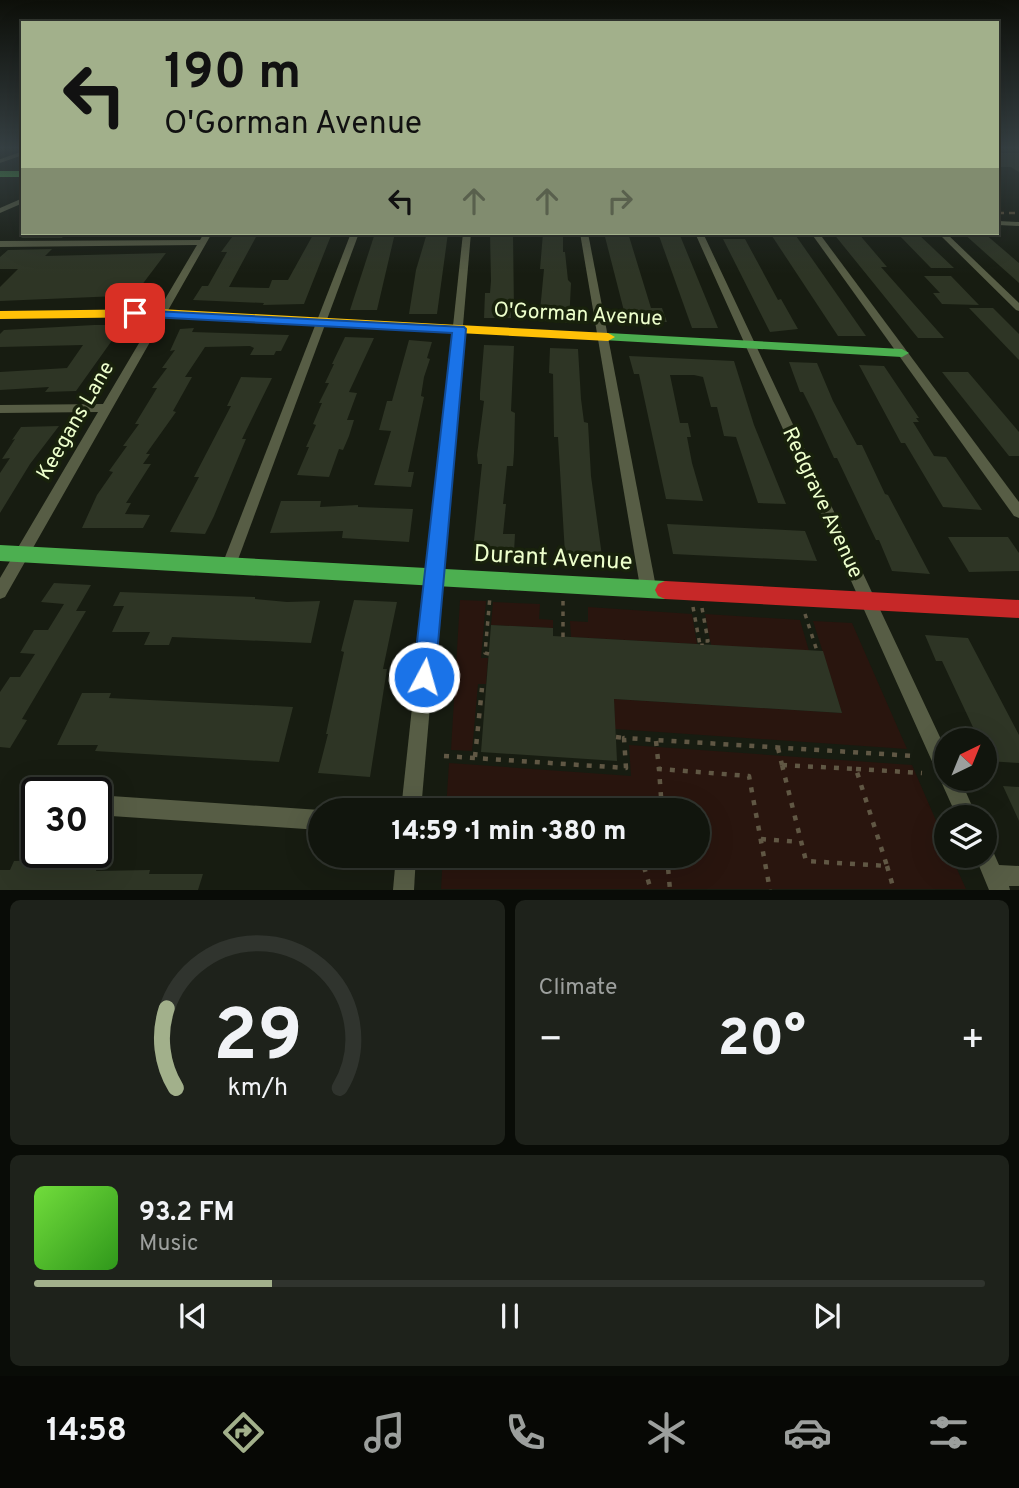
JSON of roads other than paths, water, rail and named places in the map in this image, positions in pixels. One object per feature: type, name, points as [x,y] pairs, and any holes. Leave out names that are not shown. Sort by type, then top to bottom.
[{"type":"street","points":[[0,211],[21,201]]},
{"type":"street","points":[[999,223],[1019,224]]},
{"type":"street","points":[[229,565],[354,235]]},
{"type":"street","points":[[412,798],[467,235]]},
{"type":"street","points":[[584,235],[648,587]]},
{"type":"street","name":"Redgrave Avenue","points":[[700,235],[934,745]]},
{"type":"street","points":[[816,235],[1019,512]]},
{"type":"street","points":[[944,235],[1019,308]]},
{"type":"street","points":[[0,244],[205,238]]},
{"type":"street","name":"Keegans Lane","points":[[0,592],[205,238]]},
{"type":"street","name":"O'Gorman Avenue","points":[[0,314],[160,313],[902,353]]},
{"type":"street","points":[[0,410],[105,408]]},
{"type":"street","name":"Durant Avenue","points":[[0,553],[1019,609]]},
{"type":"street","points":[[112,806],[308,819]]},
{"type":"street","points":[[403,890],[405,868]]},
{"type":"street","points":[[993,873],[1019,876]]},
{"type":"railway","points":[[999,213],[1019,213]]}]
